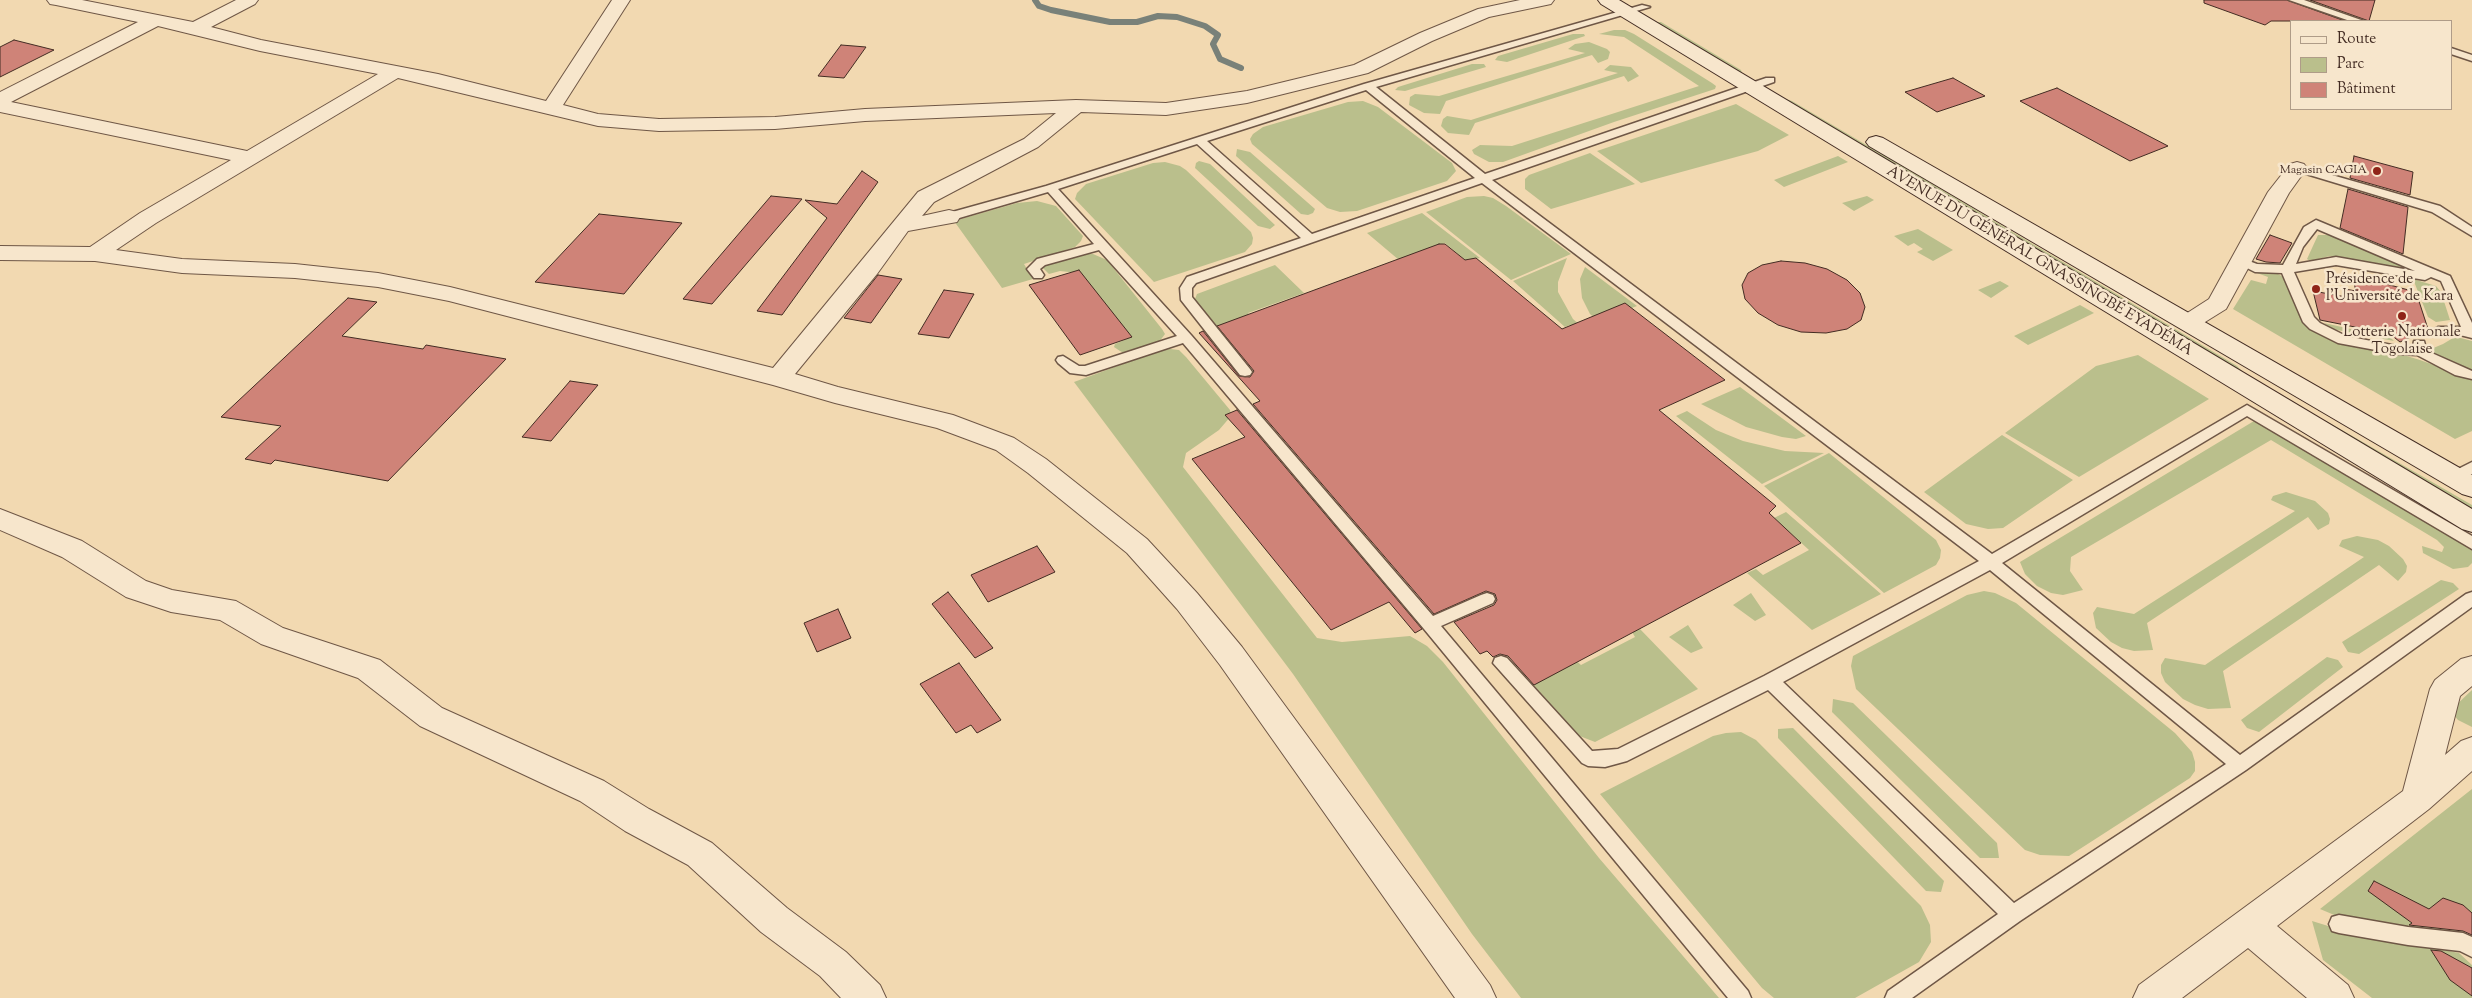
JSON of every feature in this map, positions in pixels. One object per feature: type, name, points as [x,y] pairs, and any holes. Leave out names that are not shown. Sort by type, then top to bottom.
[{"type":"street","points":[[56,0],[195,28],[260,45],[396,72],[598,120],[659,125],[775,123],[865,115],[1076,106],[1166,109],[1247,97],[1360,69],[1426,37],[1484,13],[1545,0]]},
{"type":"street","points":[[195,28],[249,0]]},
{"type":"street","points":[[552,110],[621,0]]},
{"type":"street","name":"AVENUE DU GÉNÉRAL GNASSINGBÉ EYADÉMA","points":[[1607,0],[1635,7],[1770,80],[2298,387],[2466,477]]},
{"type":"street","name":"AVENUE DU GÉNÉRAL GNASSINGBÉ EYADÉMA","points":[[1635,7],[1748,86],[2257,406],[2472,522]]},
{"type":"street","points":[[0,100],[154,21]]},
{"type":"street","points":[[95,254],[148,218],[248,157],[396,72]]},
{"type":"street","points":[[0,106],[248,157]]},
{"type":"street","points":[[779,378],[926,197],[1031,143],[1076,106]]},
{"type":"street","points":[[2189,322],[2218,304],[2278,192],[2297,168]]},
{"type":"street","points":[[901,226],[949,217]]},
{"type":"street","points":[[0,253],[95,254],[182,266],[295,271],[378,280],[459,297],[779,378],[835,395],[944,421],[1005,444],[1037,466],[1137,546],[1187,601],[1231,656],[1477,998]]},
{"type":"street","points":[[2257,406],[2298,387]]},
{"type":"street","points":[[0,519],[72,548],[136,589],[171,600],[226,609],[272,636],[369,668],[431,717],[592,791],[637,820],[700,854],[774,920],[833,964],[867,998]]},
{"type":"street","points":[[2416,799],[2446,689],[2472,668]]},
{"type":"street","points":[[2152,998],[2416,799],[2472,751]]},
{"type":"street","points":[[2249,926],[2335,998]]},
{"type":"lane","points":[[2294,0],[2356,20]]},
{"type":"lane","points":[[949,217],[1050,188],[1368,86],[1635,7]]},
{"type":"lane","points":[[2452,51],[2472,58]]},
{"type":"lane","points":[[1245,372],[1186,297],[1186,288],[1191,280],[1311,240],[1748,86],[1770,80]]},
{"type":"lane","points":[[1368,86],[1484,179],[1991,562],[2240,765]]},
{"type":"lane","points":[[1199,140],[1311,240]]},
{"type":"lane","points":[[2297,168],[2436,209],[2472,232]]},
{"type":"lane","points":[[1050,188],[1186,338],[1430,624],[1741,998]]},
{"type":"lane","points":[[2438,332],[2471,333],[2446,279],[2316,224],[2308,230],[2297,247],[2288,269],[2308,319],[2315,326],[2343,340],[2397,350],[2420,347],[2444,365],[2472,375]]},
{"type":"lane","points":[[1038,275],[1034,269],[1041,262],[1102,245]]},
{"type":"lane","points":[[2241,262],[2255,268],[2288,269],[2336,261],[2446,279]]},
{"type":"lane","points":[[1063,360],[1075,370],[1080,371],[1186,338]]},
{"type":"lane","points":[[1102,350],[1111,362]]},
{"type":"lane","points":[[1501,663],[1588,758],[1605,759],[1621,756],[1770,681],[1991,562],[2257,406],[2472,543]]},
{"type":"lane","points":[[1895,998],[2013,914],[2240,765],[2472,598]]},
{"type":"lane","points":[[1430,624],[1487,599]]},
{"type":"lane","points":[[1770,681],[2013,914]]},
{"type":"lane","points":[[2339,924],[2408,936],[2463,942],[2472,948]]},
{"type":"green space","points":[[1654,22],[1661,22],[1741,70],[1742,73],[1740,74]]},
{"type":"green space","points":[[1614,30],[1625,30],[1634,34],[1712,83],[1716,86],[1715,89],[1614,122],[1503,162],[1489,162],[1474,154],[1472,150],[1480,145],[1512,146],[1699,86],[1624,37],[1599,34]]},
{"type":"green space","points":[[1573,34],[1584,34],[1585,36],[1507,62],[1495,60],[1498,56]]},
{"type":"green space","points":[[1589,42],[1607,49],[1610,52],[1608,59],[1598,63],[1592,55],[1446,101],[1440,114],[1424,113],[1409,105],[1410,97],[1415,94],[1439,96],[1585,53],[1568,49],[1575,44]]},
{"type":"green space","points":[[1472,64],[1484,64],[1486,67],[1405,91],[1395,90],[1398,87]]},
{"type":"green space","points":[[1610,65],[1631,67],[1639,76],[1628,82],[1624,76],[1475,123],[1469,135],[1448,133],[1441,126],[1443,119],[1447,116],[1471,120],[1618,73],[1604,70]]},
{"type":"green space","points":[[1783,98],[1792,101],[1934,185],[2237,366],[2243,372],[2241,374]]},
{"type":"green space","points":[[1363,101],[1378,107],[1452,163],[1456,171],[1447,181],[1357,211],[1340,212],[1327,208],[1252,144],[1250,139],[1253,134],[1263,127],[1348,102]]},
{"type":"green space","points":[[1736,104],[1789,135],[1758,151],[1641,183],[1597,151]]},
{"type":"green space","points":[[1237,149],[1250,152],[1315,209],[1313,213],[1308,215],[1301,214],[1236,156]]},
{"type":"green space","points":[[1590,153],[1635,184],[1551,209],[1525,189],[1525,179],[1529,175]]},
{"type":"green space","points":[[1838,156],[1848,162],[1784,187],[1774,180]]},
{"type":"green space","points":[[1199,161],[1210,164],[1275,225],[1270,229],[1258,226],[1195,168],[1196,163]]},
{"type":"green space","points":[[1165,162],[1180,166],[1186,170],[1251,232],[1253,238],[1252,244],[1245,252],[1154,282],[1075,199],[1077,193],[1086,184],[1153,163]]},
{"type":"green space","points":[[1484,196],[1493,198],[1506,206],[1571,254],[1511,280],[1426,212],[1467,197]]},
{"type":"green space","points":[[1867,196],[1874,200],[1854,211],[1842,203]]},
{"type":"green space","points":[[1037,201],[1056,206],[1083,236],[1081,241],[1075,247],[1024,264],[1033,279],[1002,288],[954,221],[1017,203]]},
{"type":"green space","points":[[1422,213],[1480,258],[1465,260],[1445,243],[1399,260],[1367,233]]},
{"type":"green space","points":[[1918,229],[1953,250],[1933,261],[1917,252],[1923,249],[1914,243],[1908,246],[1894,236]]},
{"type":"green space","points":[[2318,235],[2329,235],[2417,271],[2330,256],[2310,261],[2307,259]]},
{"type":"green space","points":[[1082,254],[1093,254],[1107,260],[1162,329],[1165,334],[1159,342],[1124,353],[1120,351],[1114,347],[1115,344],[1131,337],[1078,273],[1060,271],[1049,274],[1042,267]]},
{"type":"green space","points":[[1567,258],[1558,282],[1558,292],[1573,319],[1582,327],[1576,330],[1570,325],[1565,327],[1513,281]]},
{"type":"green space","points":[[1275,265],[1304,293],[1248,313],[1267,334],[1234,340],[1222,336],[1197,303],[1195,299],[1197,294]]},
{"type":"green space","points":[[1585,267],[1637,306],[1598,321],[1590,314],[1582,298],[1580,279]]},
{"type":"green space","points":[[2259,269],[2278,274],[2287,279],[2301,319],[2308,326],[2420,360],[2472,379],[2472,431],[2455,439],[2233,309],[2251,280],[2266,284],[2268,277],[2257,273]]},
{"type":"green space","points":[[2413,279],[2436,286],[2441,292],[2450,320],[2436,322],[2428,317]]},
{"type":"green space","points":[[2000,281],[2009,286],[1991,298],[1978,290]]},
{"type":"green space","points":[[2080,305],[2094,313],[2028,345],[2014,336]]},
{"type":"green space","points":[[2324,323],[2391,338],[2394,341],[2332,329]]},
{"type":"green space","points":[[2453,336],[2472,341],[2472,371],[2449,364],[2425,349],[2431,349],[2443,344],[2453,338]]},
{"type":"green space","points":[[1161,350],[1179,350],[1186,357],[1230,410],[1231,416],[1219,430],[1186,453],[1183,467],[1317,638],[1342,642],[1410,636],[1427,646],[1443,662],[1599,858],[1719,998],[1521,998],[1472,934],[1293,674],[1074,382]]},
{"type":"green space","points":[[2138,355],[2209,399],[2079,477],[2005,433],[2096,366]]},
{"type":"green space","points":[[1740,387],[1806,436],[1796,439],[1782,437],[1746,427],[1701,404]]},
{"type":"green space","points":[[1687,411],[1716,430],[1743,441],[1785,451],[1824,453],[1762,484],[1676,416]]},
{"type":"green space","points":[[2316,417],[2328,422],[2472,505],[2472,514]]},
{"type":"green space","points":[[2254,421],[2260,421],[2472,546],[2472,563],[2468,567],[2453,569],[2423,553],[2422,546],[2442,552],[2444,547],[2437,540],[2271,440],[2071,557],[2070,571],[2083,590],[2063,595],[2051,593],[2037,586],[2025,574],[2020,562]]},
{"type":"green space","points":[[2002,435],[2073,480],[2003,528],[1988,529],[1966,524],[1924,492]]},
{"type":"green space","points":[[1829,453],[1936,540],[1941,550],[1940,558],[1936,565],[1884,593],[1764,486]]},
{"type":"green space","points":[[2286,492],[2315,501],[2328,513],[2329,524],[2318,530],[2308,517],[2147,623],[2153,650],[2134,651],[2122,648],[2111,642],[2096,628],[2093,613],[2097,607],[2134,614],[2295,511],[2271,500],[2273,496]]},
{"type":"green space","points":[[1786,512],[1881,594],[1812,630],[1747,573],[1756,569],[1763,575],[1809,550],[1774,518]]},
{"type":"green space","points":[[2357,536],[2378,540],[2389,546],[2403,559],[2407,566],[2406,572],[2398,581],[2379,565],[2223,671],[2231,708],[2208,709],[2195,705],[2183,699],[2165,682],[2161,673],[2161,665],[2165,658],[2205,665],[2364,557],[2339,546],[2342,540]]},
{"type":"green space","points":[[2441,580],[2453,583],[2459,589],[2359,654],[2348,652],[2342,642]]},
{"type":"green space","points":[[1984,591],[1995,593],[2016,603],[2175,733],[2192,752],[2195,771],[2190,778],[2069,856],[2040,855],[2025,850],[1856,689],[1851,666],[1853,656],[1967,595]]},
{"type":"green space","points":[[1751,593],[1766,615],[1755,621],[1733,605]]},
{"type":"green space","points":[[1688,625],[1703,648],[1691,653],[1669,637]]},
{"type":"green space","points":[[1640,629],[1698,689],[1595,742],[1577,735],[1503,650],[1571,656],[1581,665],[1635,637],[1632,632]]},
{"type":"green space","points":[[2327,657],[2338,660],[2343,667],[2259,732],[2247,728],[2241,720]]},
{"type":"green space","points":[[2472,690],[2472,727],[2458,720],[2453,714],[2452,709]]},
{"type":"green space","points":[[1833,699],[1853,703],[1997,843],[1999,858],[1980,858],[1832,712]]},
{"type":"green space","points":[[1793,728],[1944,881],[1941,892],[1926,891],[1778,738],[1778,729]]},
{"type":"green space","points":[[1741,732],[1756,740],[1921,906],[1930,925],[1931,942],[1919,962],[1855,998],[1774,998],[1762,988],[1600,794],[1713,736]]},
{"type":"green space","points":[[2472,789],[2472,933],[2412,929],[2339,917],[2320,909]]},
{"type":"green space","points":[[2312,921],[2338,929],[2459,953],[2472,965],[2472,998],[2372,998],[2323,960]]},
{"type":"building","points":[[2204,0],[2287,0],[2342,20],[2271,21],[2265,25],[2204,3]]},
{"type":"building","points":[[2310,0],[2375,0],[2369,20]]},
{"type":"building","points":[[14,40],[54,50],[0,77],[0,47]]},
{"type":"building","points":[[841,45],[866,47],[844,78],[818,76]]},
{"type":"building","points":[[1953,78],[1985,96],[1937,112],[1905,92]]},
{"type":"building","points":[[2057,88],[2168,146],[2130,161],[2020,101]]},
{"type":"building","name":"Magasin CAGIA","points":[[2354,156],[2413,172],[2410,195],[2350,178]]},
{"type":"building","points":[[862,171],[878,182],[782,315],[757,311],[827,218],[805,200],[837,204]]},
{"type":"building","points":[[2348,189],[2408,207],[2403,254],[2340,228]]},
{"type":"building","points":[[771,196],[802,199],[712,304],[683,299]]},
{"type":"building","points":[[599,214],[682,223],[624,294],[535,282]]},
{"type":"building","points":[[2270,235],[2292,243],[2280,263],[2256,259]]},
{"type":"building","points":[[1439,244],[1445,244],[1465,260],[1476,258],[1562,329],[1625,303],[1725,380],[1659,410],[1776,506],[1769,513],[1801,543],[1534,685],[1508,656],[1500,654],[1493,657],[1487,651],[1480,654],[1454,622],[1494,605],[1497,600],[1495,594],[1486,591],[1434,614],[1253,404],[1260,401],[1199,333],[1203,331],[1239,376],[1250,377],[1254,371],[1217,326]]},
{"type":"building","points":[[1781,261],[1805,263],[1827,269],[1847,280],[1860,293],[1865,307],[1861,320],[1847,329],[1826,333],[1801,332],[1778,325],[1758,313],[1745,299],[1742,285],[1748,273],[1762,265]]},
{"type":"building","points":[[1079,270],[1132,337],[1080,355],[1029,285]]},
{"type":"building","points":[[878,275],[902,279],[871,323],[844,318]]},
{"type":"building","points":[[2356,276],[2416,292],[2428,329],[2400,342],[2390,334],[2320,320],[2313,291],[2346,297],[2345,289],[2356,291],[2354,283],[2358,284]]},
{"type":"building","points":[[944,290],[974,294],[949,338],[918,334]]},
{"type":"building","points":[[348,298],[377,302],[342,336],[423,349],[426,345],[506,359],[388,481],[275,460],[271,464],[245,459],[281,426],[221,417]]},
{"type":"building","points":[[570,381],[598,385],[551,441],[522,437]]},
{"type":"building","points":[[1237,410],[1422,629],[1415,633],[1389,602],[1331,630],[1192,459],[1245,437],[1225,415]]},
{"type":"building","points":[[1037,546],[1055,572],[988,602],[971,575]]},
{"type":"building","points":[[948,592],[993,648],[975,658],[932,604]]},
{"type":"building","points":[[838,609],[851,638],[817,652],[804,623]]},
{"type":"building","points":[[959,663],[1001,720],[977,733],[971,725],[956,733],[920,684]]},
{"type":"building","points":[[2374,881],[2429,909],[2443,898],[2463,905],[2472,913],[2472,935],[2463,931],[2409,925],[2412,923],[2368,891]]},
{"type":"building","points":[[2431,950],[2441,951],[2472,968],[2472,996],[2450,980]]},
{"type":"waterway","points":[[1035,0],[1039,6],[1051,10],[1110,22],[1137,22],[1158,16],[1177,17],[1205,26],[1218,35],[1213,44],[1220,59],[1241,68]]},
{"type":"place","name":"Magasin CAGIA","points":[[2377,171]]},
{"type":"place","name":"Présidence de l'Université de Kara","points":[[2316,289]]},
{"type":"place","name":"Lotterie Nationale Togolaise","points":[[2402,316]]}]
